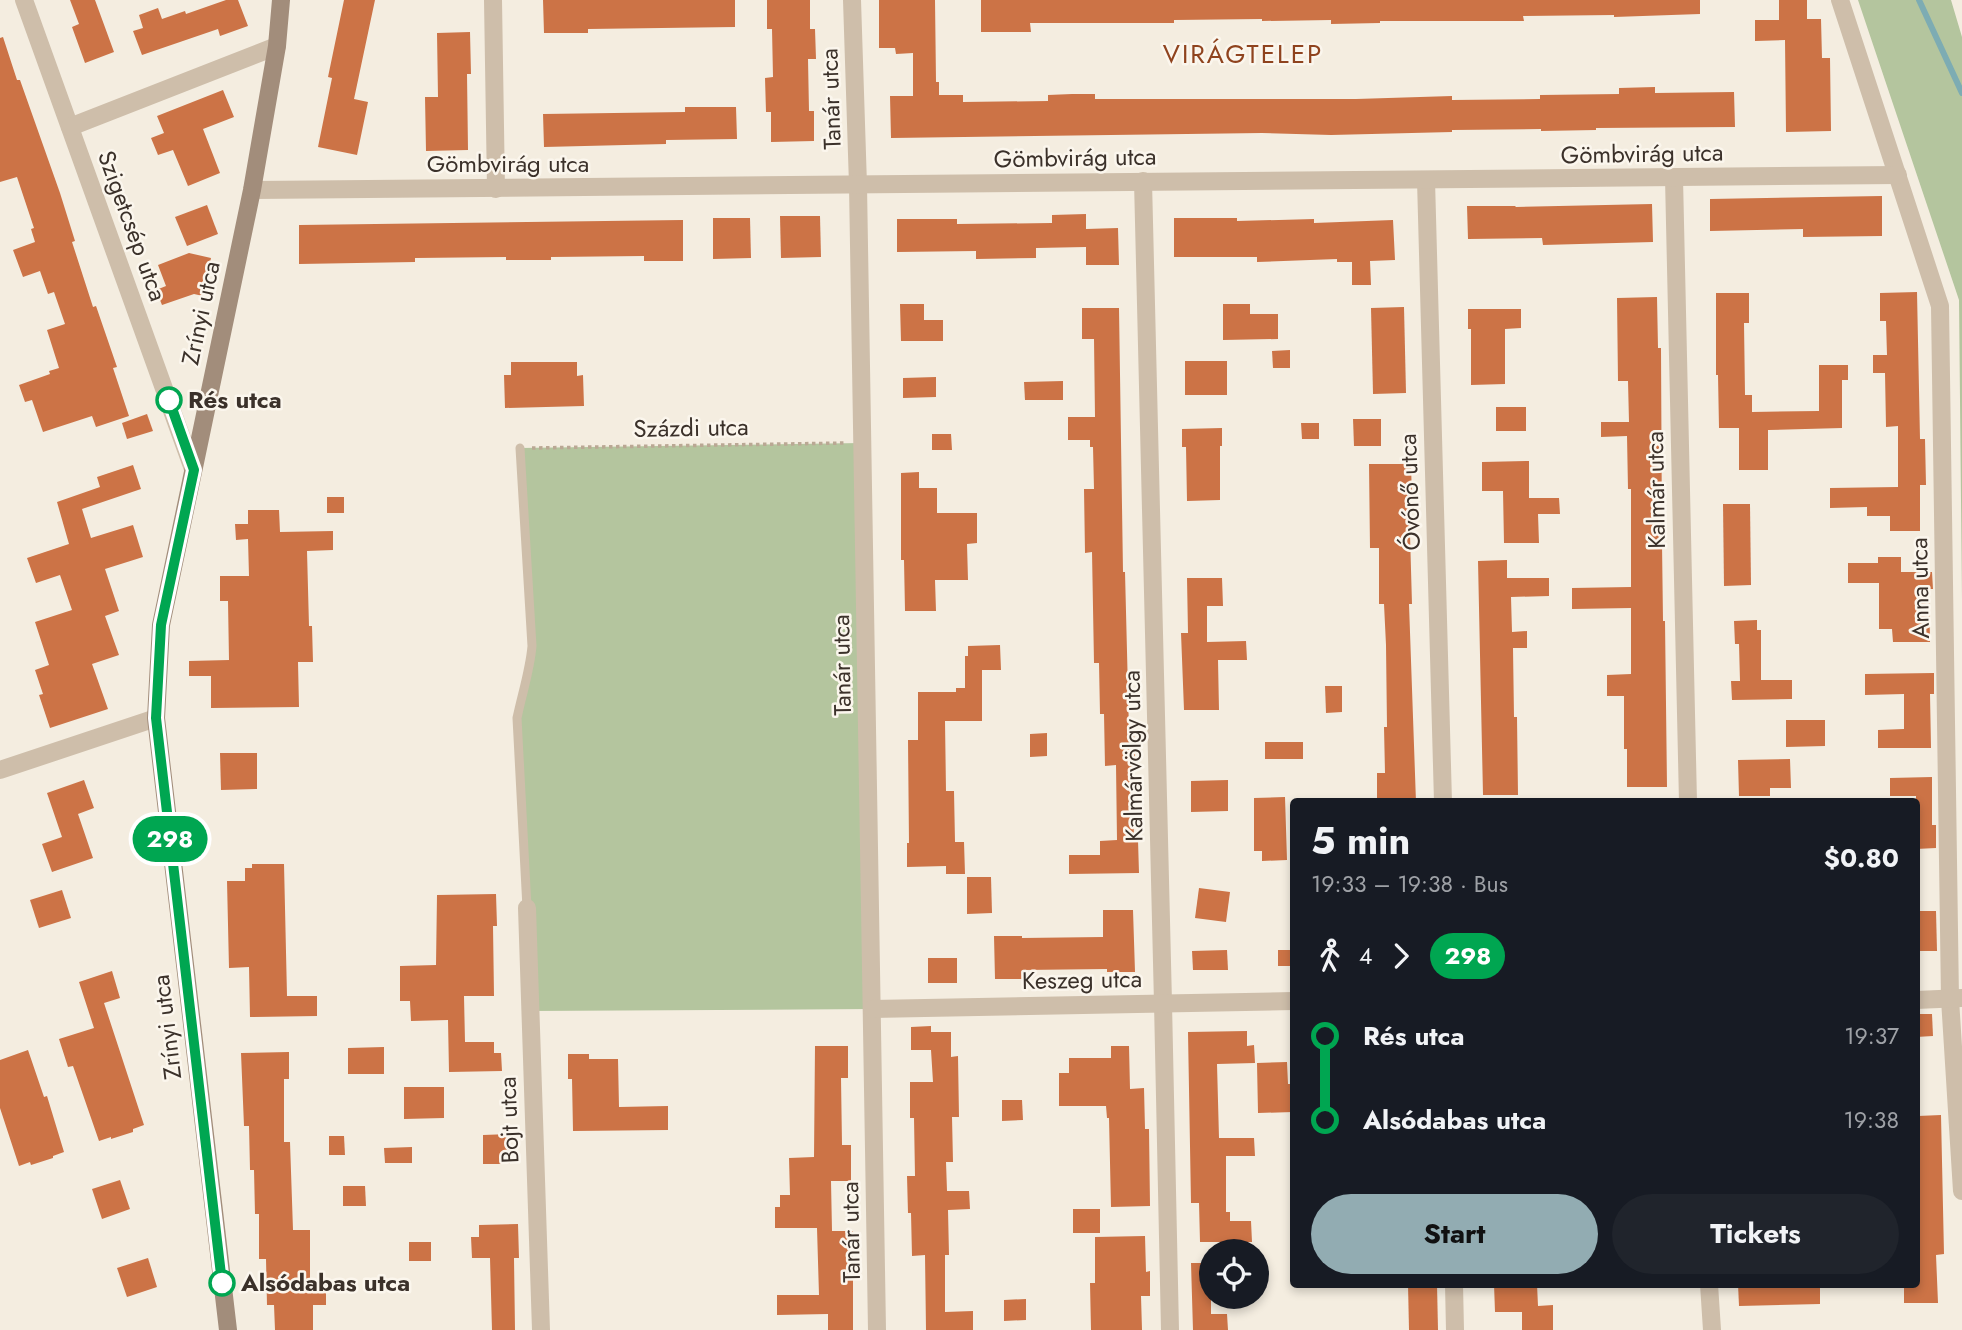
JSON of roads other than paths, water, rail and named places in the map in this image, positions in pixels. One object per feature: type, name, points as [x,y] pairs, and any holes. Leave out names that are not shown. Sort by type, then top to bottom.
[{"type":"main road","name":"Zrínyi utca","points":[[228,1330],[156,718],[161,625],[251,190],[276,47],[281,0]]},
{"type":"street","name":"Szigetcsép utca","points":[[24,0],[194,470]]},
{"type":"street","points":[[493,0],[496,189]]},
{"type":"street","name":"Tanár utca","points":[[852,0],[858,185],[877,1330]]},
{"type":"street","name":"Anna utca","points":[[1840,0],[1940,306],[1962,1191]]},
{"type":"street","points":[[69,127],[276,47]]},
{"type":"street","name":"Gömbvirág utca","points":[[251,190],[1898,175]]},
{"type":"street","name":"Kalmár utca","points":[[1674,178],[1688,798]]},
{"type":"street","name":"Óvónő utca","points":[[1426,180],[1443,798]]},
{"type":"street","name":"Kalmárvölgy utca","points":[[1143,181],[1170,1330]]},
{"type":"street","points":[[0,770],[156,718]]},
{"type":"street","name":"Bojt utca","points":[[527,908],[541,1330]]},
{"type":"street","points":[[1920,1000],[1956,998]]},
{"type":"street","name":"Keszeg utca","points":[[872,1009],[1290,1001]]},
{"type":"street","points":[[1454,1288],[1455,1330]]},
{"type":"street","points":[[1709,1288],[1712,1330]]},
{"type":"lane","points":[[520,448],[532,646],[517,718],[527,908]]},
{"type":"waterway","points":[[1919,0],[1962,93]]},
{"type":"place","name":"Rés utca","points":[[169,400]]},
{"type":"place","name":"Alsódabas utca","points":[[222,1283]]},
{"type":"district","name":"VIRÁGTELEP","points":[[1243,54]]}]
